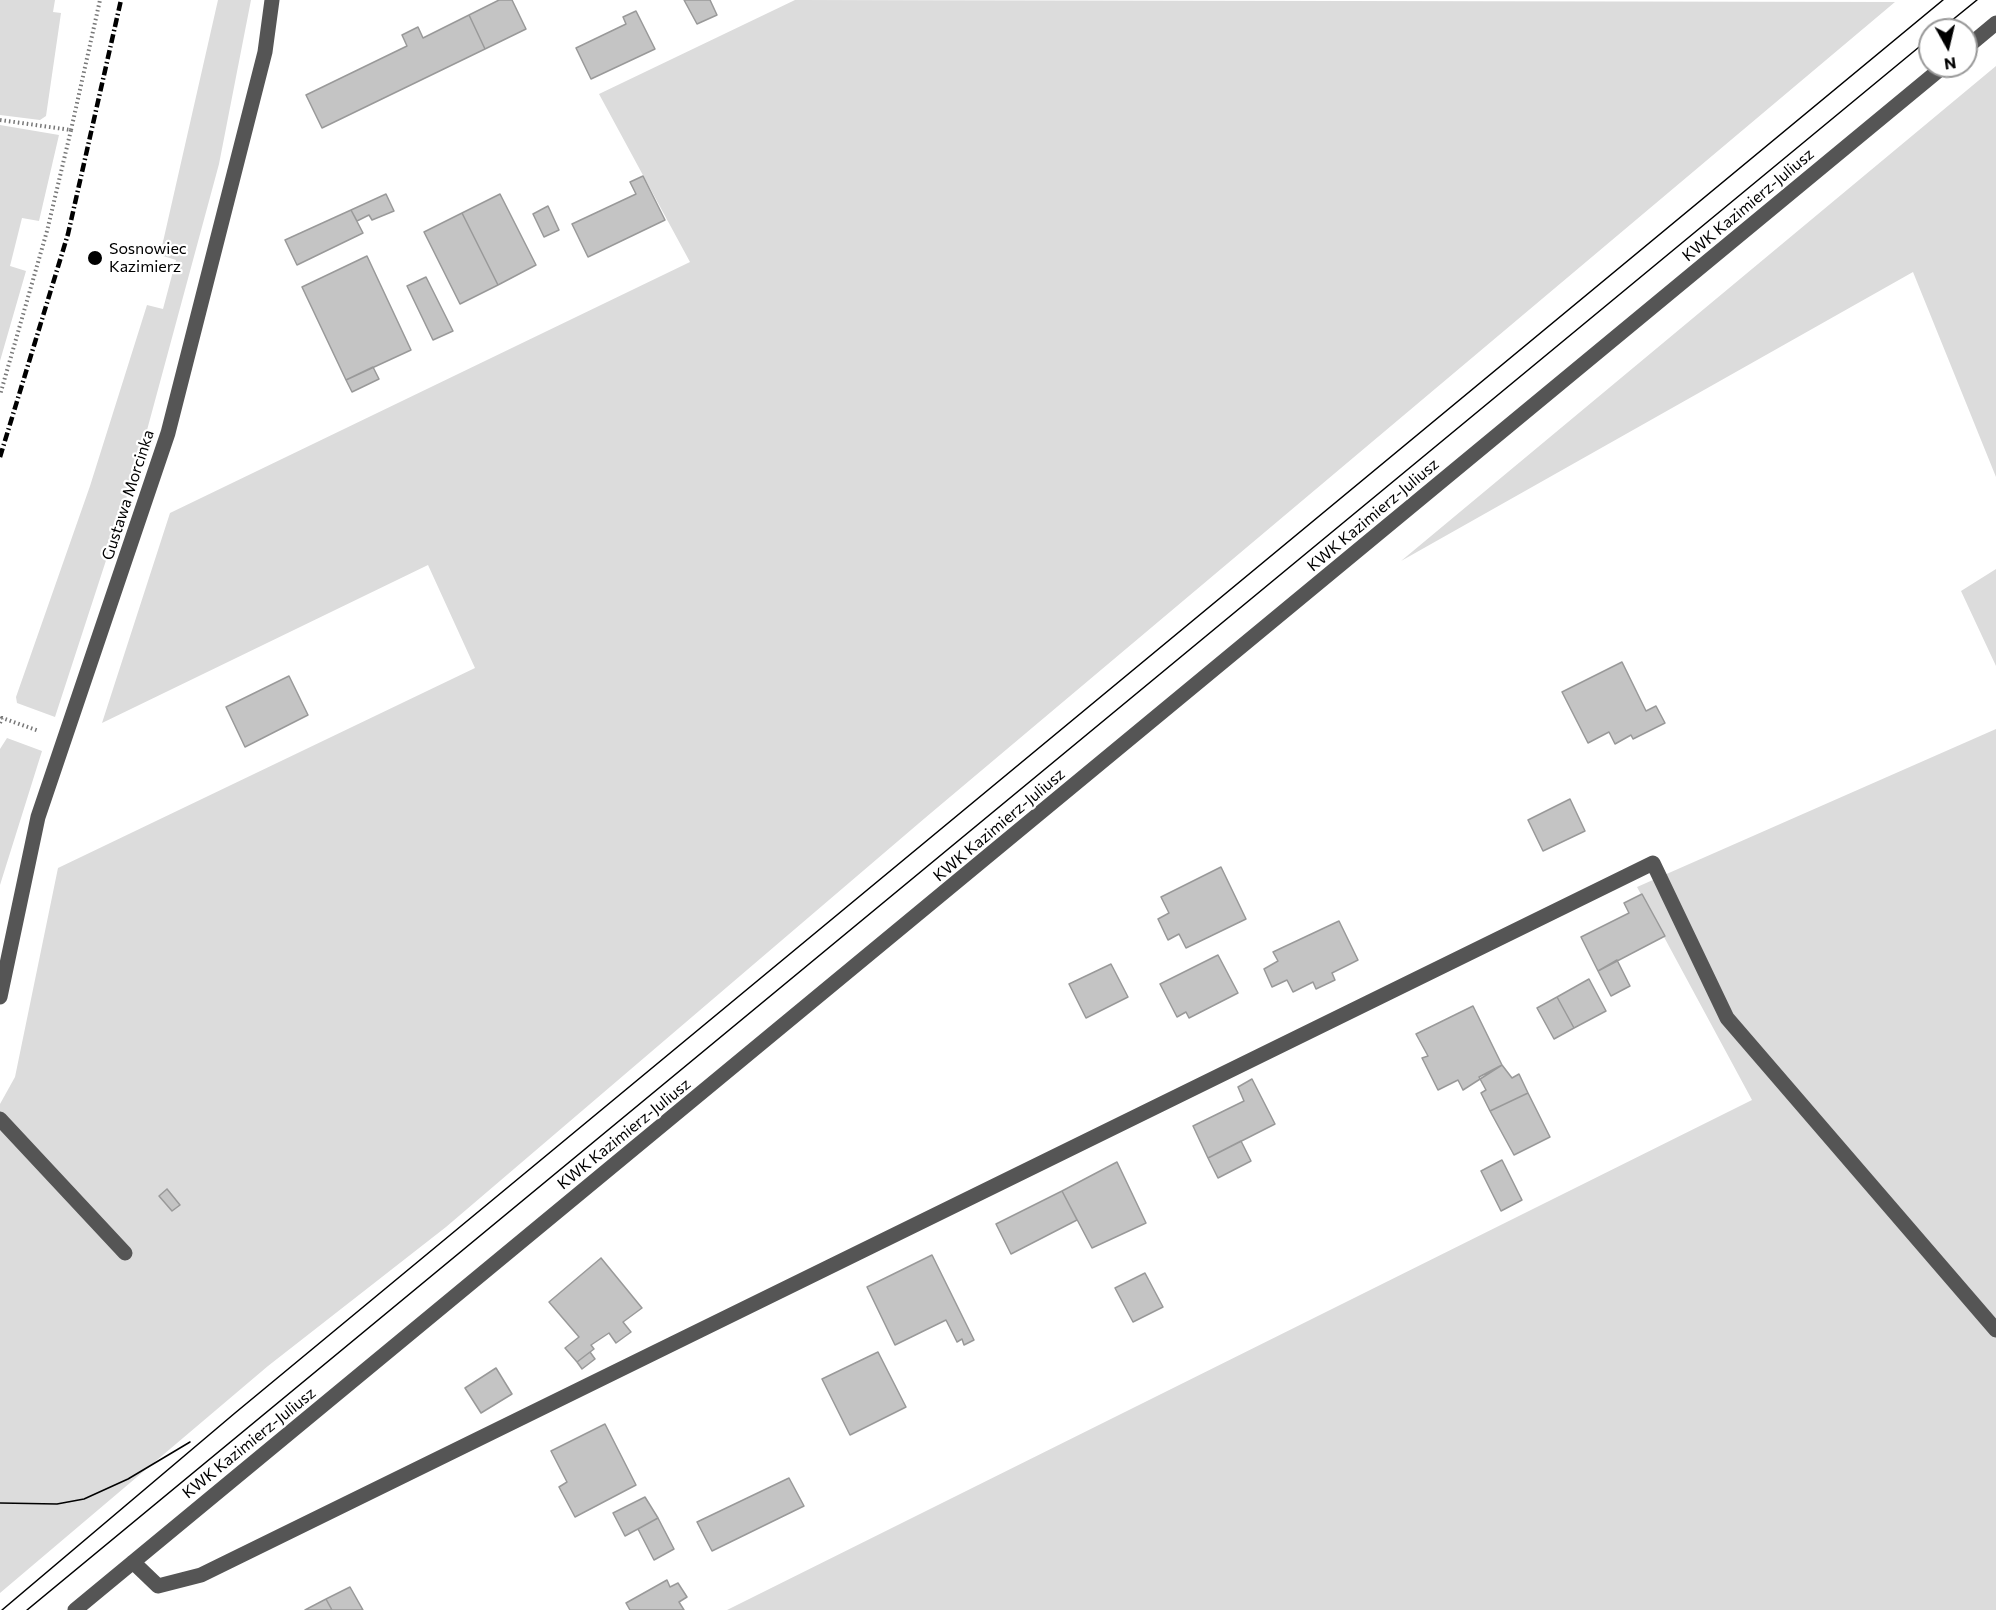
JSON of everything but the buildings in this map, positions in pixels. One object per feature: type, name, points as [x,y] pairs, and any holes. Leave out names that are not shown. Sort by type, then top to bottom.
[{"type":"street","name":"Gustawa Morcinka","points":[[0,997],[38,818],[168,433],[265,52],[272,0]]},
{"type":"street","points":[[1978,38],[1996,23]]},
{"type":"street","name":"KWK Kazimierz-Juliusz","points":[[75,1610],[1929,78]]},
{"type":"street","points":[[133,1562],[158,1586],[201,1575],[1653,862],[1727,1018],[1996,1330]]},
{"type":"street","points":[[0,1119],[125,1253]]},
{"type":"path","points":[[0,395],[47,231],[100,0]]},
{"type":"path","points":[[0,120],[71,130]]},
{"type":"path","points":[[0,723],[2,718],[27,727]]},
{"type":"shaded area","points":[[0,0],[55,0],[53,12],[61,13],[46,116],[40,120],[0,115]]},
{"type":"shaded area","points":[[218,0],[251,0],[219,164],[140,456],[55,717],[17,703],[16,697],[90,486],[147,305],[163,309],[176,260],[160,255]]},
{"type":"shaded area","points":[[795,0],[1895,2],[925,818],[446,1227],[268,1366],[0,1593],[0,1104],[15,1077],[58,868],[475,668],[428,565],[102,723],[170,513],[690,262],[599,94]]},
{"type":"shaded area","points":[[1996,66],[1996,477],[1913,272],[1401,561]]},
{"type":"shaded area","points":[[0,125],[59,135],[39,221],[22,218],[10,266],[26,271],[0,361]]},
{"type":"shaded area","points":[[1996,569],[1996,666],[1961,591]]},
{"type":"shaded area","points":[[1996,729],[1996,1610],[727,1610],[1752,1100],[1637,887]]},
{"type":"shaded area","points":[[7,738],[42,751],[0,885],[0,749]]},
{"type":"tram line","points":[[2,1610],[235,1413],[1943,0]]},
{"type":"tram line","points":[[1955,18],[1977,0]]},
{"type":"tram line","points":[[27,1610],[1918,48]]},
{"type":"tram line","points":[[0,1503],[57,1504],[84,1499],[128,1479],[190,1442]]},
{"type":"railway","points":[[0,457],[68,234],[121,0]]},
{"type":"place","name":"Sosnowiec Kazimierz","points":[[95,258]]}]
